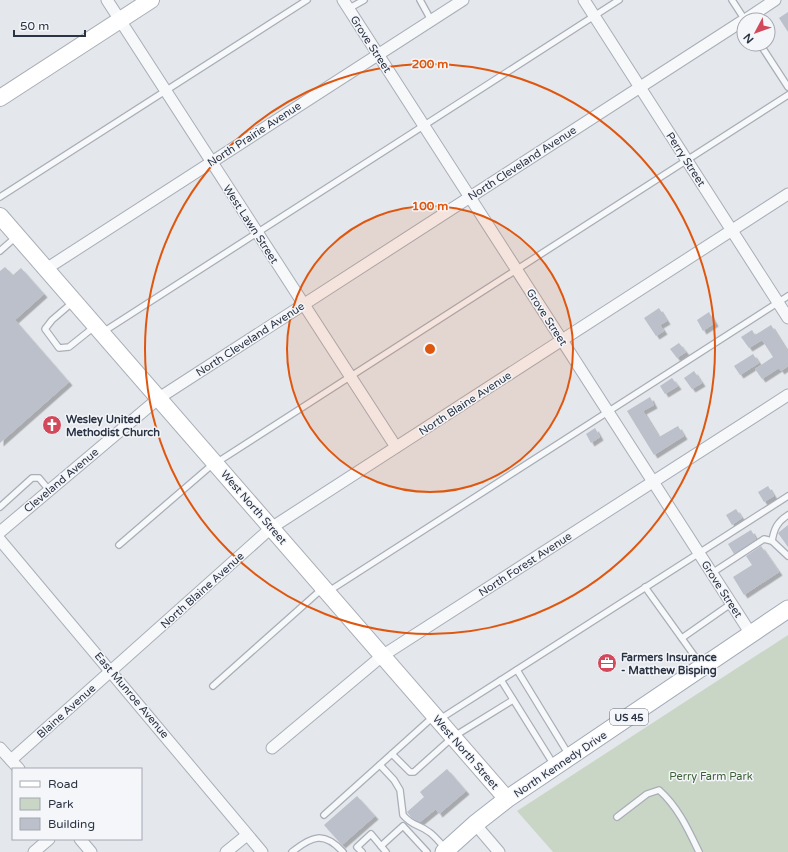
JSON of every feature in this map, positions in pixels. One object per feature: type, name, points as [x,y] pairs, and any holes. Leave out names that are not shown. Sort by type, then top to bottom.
[{"type":"main road","points":[[0,98],[151,0]]},
{"type":"main road","name":"West North Street","points":[[0,216],[507,800]]},
{"type":"main road","name":"US 45","points":[[751,634],[788,609]]},
{"type":"main road","name":"North Kennedy Drive","points":[[507,800],[751,634]]},
{"type":"main road","name":"US 45","points":[[445,851],[474,824],[507,800]]},
{"type":"street","name":"West Lawn Street","points":[[107,0],[396,447]]},
{"type":"street","name":"North Prairie Avenue","points":[[46,269],[463,0]]},
{"type":"street","name":"Perry Street","points":[[584,0],[788,318]]},
{"type":"street","name":"North Cleveland Avenue","points":[[757,12],[776,0]]},
{"type":"street","name":"Grove Street","points":[[346,4],[751,634]]},
{"type":"street","name":"North Cleveland Avenue","points":[[159,398],[736,26]]},
{"type":"street","name":"North Blaine Avenue","points":[[157,631],[271,528],[788,194]]},
{"type":"street","name":"North Forest Avenue","points":[[272,748],[382,656],[788,395]]},
{"type":"street","name":"Cleveland Avenue","points":[[0,532],[159,398]]},
{"type":"street","name":"East Munroe Avenue","points":[[0,540],[112,671],[262,852]]},
{"type":"street","name":"Blaine Avenue","points":[[11,760],[157,631]]},
{"type":"street","points":[[0,748],[18,768]]},
{"type":"street","points":[[474,824],[499,852]]},
{"type":"street","points":[[226,852],[247,835]]},
{"type":"street","points":[[34,852],[48,840]]},
{"type":"street","points":[[81,840],[91,852]]},
{"type":"lane","points":[[0,197],[307,0]]},
{"type":"lane","points":[[346,4],[364,0]]},
{"type":"lane","points":[[420,0],[431,20]]},
{"type":"lane","points":[[74,301],[52,320],[45,329],[59,348],[69,347],[257,233],[619,0]]},
{"type":"lane","points":[[732,0],[740,12]]},
{"type":"lane","points":[[765,52],[788,87]]},
{"type":"lane","points":[[119,545],[215,463],[788,95]]},
{"type":"lane","points":[[0,252],[17,236]]},
{"type":"lane","points":[[213,686],[325,590],[608,412],[788,296]]},
{"type":"lane","points":[[0,507],[32,478],[40,478],[49,490]]},
{"type":"lane","points":[[324,815],[380,764],[437,718],[517,670],[788,496]]},
{"type":"lane","points":[[772,541],[774,529],[780,520],[788,515]]},
{"type":"lane","points":[[712,573],[764,539],[772,541],[788,556]]},
{"type":"lane","points":[[645,587],[702,667]]},
{"type":"lane","points":[[682,638],[732,603]]},
{"type":"lane","points":[[517,670],[570,757]]},
{"type":"lane","points":[[501,680],[555,767]]},
{"type":"lane","points":[[392,754],[403,767],[410,772],[414,772],[453,737],[513,700]]},
{"type":"lane","points":[[380,764],[394,780],[400,790],[403,815],[417,827],[424,828],[430,833],[445,851]]},
{"type":"lane","points":[[617,817],[646,794],[659,790],[668,798],[680,814],[699,852]]},
{"type":"lane","points":[[381,846],[403,826],[427,852]]},
{"type":"lane","points":[[362,852],[357,847],[371,834],[386,852]]},
{"type":"lane","points":[[296,851],[311,838],[334,842],[342,852]]},
{"type":"green space","name":"Perry Farm Park","points":[[788,635],[788,852],[553,852],[517,811]]},
{"type":"building","points":[[788,12],[788,32],[779,18]]},
{"type":"building","points":[[5,267],[13,275],[21,268],[44,294],[15,320],[69,382],[0,443],[0,271]]},
{"type":"building","points":[[659,308],[667,321],[660,325],[664,331],[656,336],[644,318]]},
{"type":"building","points":[[709,312],[715,323],[703,331],[697,320]]},
{"type":"building","points":[[771,325],[788,352],[788,366],[781,371],[779,368],[762,379],[755,369],[773,357],[762,340],[749,348],[741,337],[752,330],[755,335]]},
{"type":"building","points":[[679,343],[686,352],[677,358],[670,349]]},
{"type":"building","points":[[753,354],[759,363],[740,375],[734,366]]},
{"type":"building","points":[[694,371],[702,383],[692,389],[684,378]]},
{"type":"building","points":[[672,378],[678,386],[665,394],[660,386]]},
{"type":"building","points":[[650,397],[654,405],[643,411],[659,437],[678,426],[684,436],[654,455],[627,411]]},
{"type":"building","points":[[595,428],[600,437],[591,443],[586,434]]},
{"type":"building","points":[[768,486],[774,496],[764,502],[758,492]]},
{"type":"building","points":[[736,509],[742,518],[732,525],[726,515]]},
{"type":"building","points":[[788,525],[788,547],[778,533]]},
{"type":"building","points":[[751,530],[756,539],[734,554],[728,544]]},
{"type":"building","points":[[761,546],[779,572],[744,595],[733,577],[752,565],[746,556]]},
{"type":"building","points":[[447,769],[466,791],[439,814],[436,809],[420,822],[412,818],[407,812],[424,797],[420,792]]},
{"type":"building","points":[[357,796],[375,816],[342,845],[324,825]]},
{"type":"place","name":"Wesley United Methodist Church","points":[[52,425]]},
{"type":"place","name":"Farmers Insurance - Matthew Bisping","points":[[607,663]]}]
